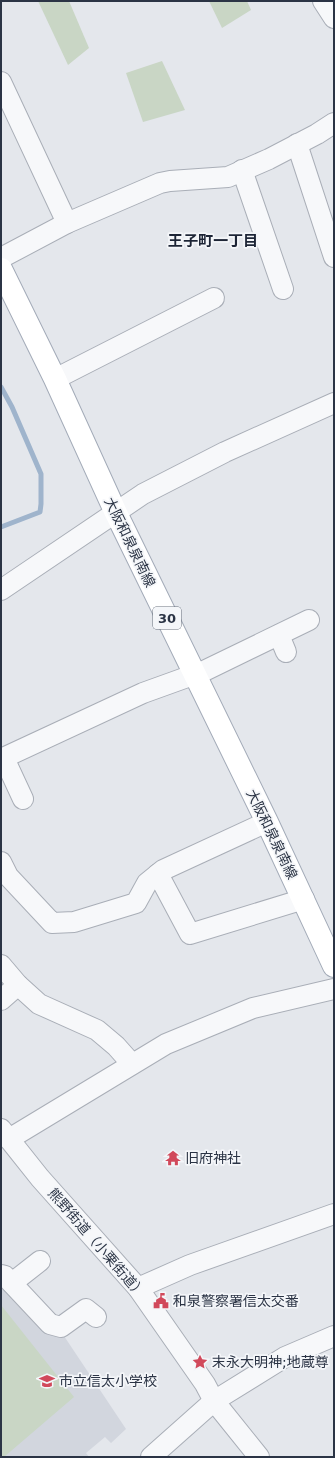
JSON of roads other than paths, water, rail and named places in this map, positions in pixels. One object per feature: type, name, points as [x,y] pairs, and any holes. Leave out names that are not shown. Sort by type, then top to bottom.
[{"type":"main road","name":"大阪和泉泉南線","points":[[1,269],[55,379],[116,513],[267,822],[334,966]]},
{"type":"street","points":[[323,1],[334,18]]},
{"type":"street","points":[[1,82],[67,223]]},
{"type":"street","points":[[1,258],[67,223],[160,183],[228,177],[269,159],[334,123]]},
{"type":"street","points":[[298,144],[334,256]]},
{"type":"street","points":[[242,170],[283,289]]},
{"type":"street","points":[[55,379],[214,298]]},
{"type":"street","points":[[1,590],[143,494],[225,452],[334,403]]},
{"type":"street","points":[[23,799],[3,759],[143,693],[282,644],[309,620]]},
{"type":"street","points":[[1,862],[8,876],[52,923],[74,922],[136,903],[147,883],[163,870],[267,822]]},
{"type":"street","points":[[158,874],[190,934],[304,900]]},
{"type":"street","points":[[1,965],[18,986],[39,1004],[97,1030],[116,1046],[132,1064]]},
{"type":"street","points":[[1,1000],[18,986]]},
{"type":"street","points":[[5,1134],[166,1044],[253,1008],[334,989]]},
{"type":"street","name":"熊野街道（小栗街道）","points":[[5,1134],[40,1178],[138,1288],[206,1384],[214,1401],[259,1457]]},
{"type":"street","points":[[138,1288],[190,1265],[334,1214]]},
{"type":"street","points":[[40,1261],[6,1279],[50,1324],[61,1327],[86,1309],[96,1317]]},
{"type":"street","points":[[151,1457],[214,1401],[285,1357],[334,1336]]},
{"type":"waterway","points":[[1,387],[12,407],[41,474],[40,512],[1,527]]},
{"type":"place","name":"旧府神社","points":[[173,1158]]},
{"type":"place","name":"和泉警察署信太交番","points":[[161,1301]]},
{"type":"place","name":"末永大明神;地蔵尊","points":[[200,1362]]},
{"type":"place","name":"市立信太小学校","points":[[47,1381]]},
{"type":"district","name":"王子町一丁目","points":[[213,241]]}]
